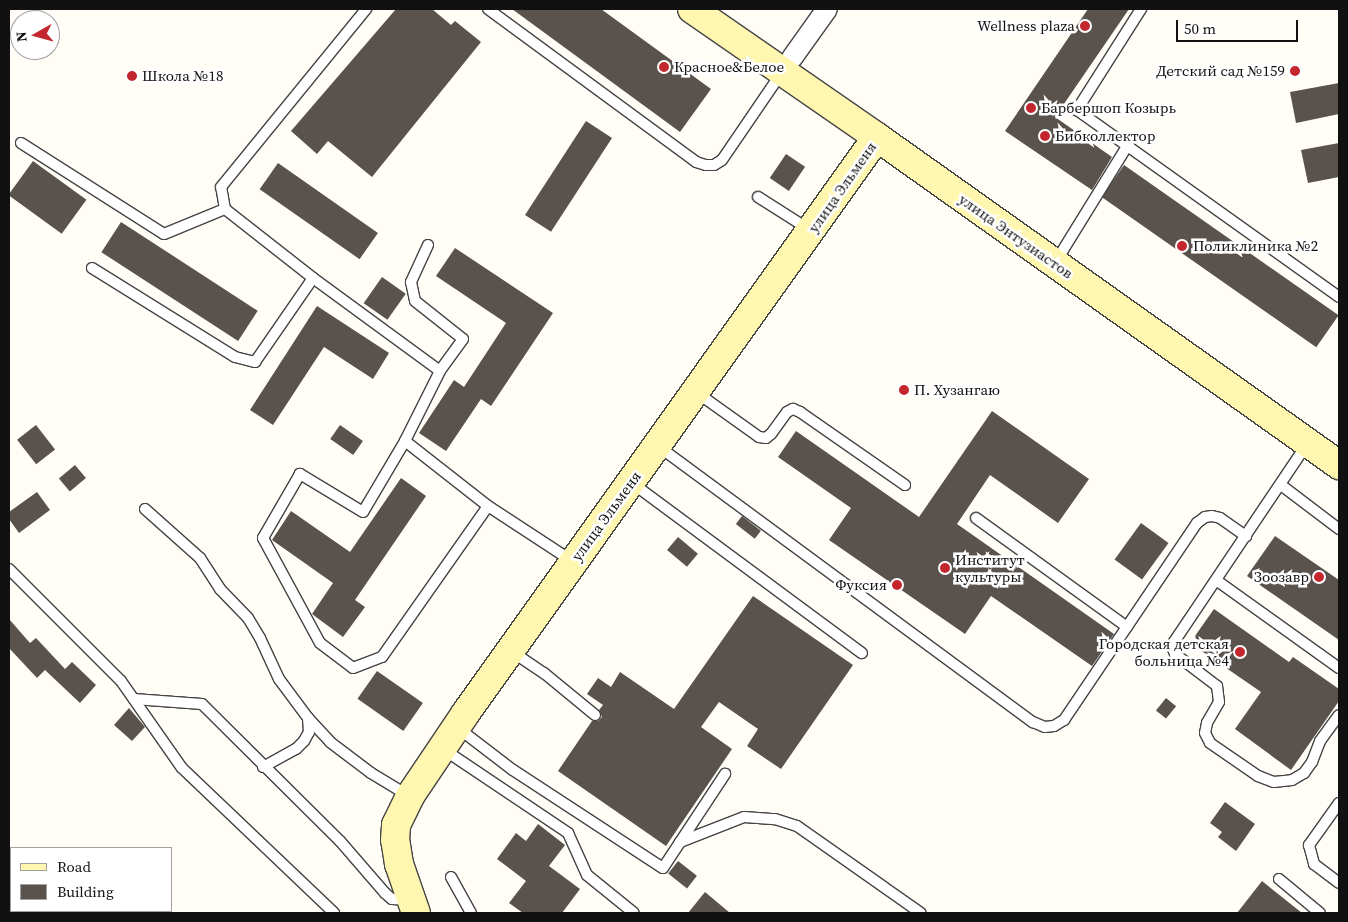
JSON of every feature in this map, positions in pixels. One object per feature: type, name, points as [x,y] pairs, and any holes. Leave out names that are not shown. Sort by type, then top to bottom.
[{"type":"main road","name":"улица Энтузиастов","points":[[692,9],[787,65],[1312,436],[1339,465]]},
{"type":"main road","name":"улица Энтузиастов","points":[[720,9],[877,137],[1058,256]]},
{"type":"main road","name":"улица Эльменя","points":[[414,907],[399,864],[395,840],[398,818],[410,796],[573,562],[877,137]]},
{"type":"main road","name":"улица Энтузиастов","points":[[1312,436],[1339,446]]},
{"type":"street","points":[[787,65],[827,9]]},
{"type":"lane","points":[[366,9],[221,187],[225,209],[313,278],[440,372]]},
{"type":"lane","points":[[488,9],[688,156],[706,166],[714,165],[722,160],[787,65]]},
{"type":"lane","points":[[1141,9],[1077,110],[1126,148],[1339,297]]},
{"type":"lane","points":[[21,143],[164,234],[225,209]]},
{"type":"lane","points":[[1058,256],[1126,148]]},
{"type":"lane","points":[[758,197],[811,230]]},
{"type":"lane","points":[[428,245],[411,282],[415,301],[463,340],[440,372],[405,441],[363,512],[300,474],[263,538],[320,644],[353,668],[382,657],[488,506]]},
{"type":"lane","points":[[92,268],[235,357],[255,362],[313,278]]},
{"type":"lane","points":[[696,392],[759,437],[766,438],[771,434],[787,412],[794,409],[905,485]]},
{"type":"lane","points":[[1312,436],[1281,485],[1174,642],[1173,649],[1175,654],[1217,686],[1220,702],[1207,722],[1205,733],[1210,743],[1258,776],[1274,782],[1292,780],[1304,773],[1312,762],[1320,741],[1339,715]]},
{"type":"lane","points":[[405,441],[488,506],[573,562]]},
{"type":"lane","points":[[657,446],[1033,722],[1045,727],[1054,726],[1064,720],[1197,523],[1204,517],[1220,518],[1246,536]]},
{"type":"lane","points":[[631,482],[862,653]]},
{"type":"lane","points":[[1281,485],[1339,529]]},
{"type":"lane","points":[[145,509],[200,558],[220,589],[248,618],[260,638],[279,679],[308,718],[330,742],[371,773],[410,796]]},
{"type":"lane","points":[[976,518],[1127,628]]},
{"type":"lane","points":[[9,569],[121,680],[182,768],[334,913]]},
{"type":"lane","points":[[1216,580],[1339,668]]},
{"type":"lane","points":[[511,651],[544,673],[595,715]]},
{"type":"lane","points":[[134,699],[202,704],[263,767],[340,840],[385,893],[392,899],[414,907]]},
{"type":"lane","points":[[263,767],[296,749],[304,741],[309,732],[308,718]]},
{"type":"lane","points":[[449,738],[514,770],[663,868],[725,774]]},
{"type":"lane","points":[[449,738],[568,833],[587,875],[634,913]]},
{"type":"lane","points":[[1339,803],[1309,845],[1314,864],[1339,883]]},
{"type":"lane","points":[[680,842],[744,817],[775,819],[797,826],[921,913]]},
{"type":"lane","points":[[451,878],[471,913]]},
{"type":"lane","points":[[1279,879],[1320,913]]},
{"type":"building","points":[[396,9],[432,9],[451,25],[455,21],[481,42],[372,177],[328,141],[317,154],[291,131]]},
{"type":"building","points":[[512,9],[601,9],[711,89],[680,132]]},
{"type":"building","points":[[1088,9],[1129,9],[1055,117],[1112,157],[1092,190],[1005,131]]},
{"type":"building","points":[[1339,83],[1339,114],[1296,123],[1290,92]]},
{"type":"building","points":[[586,121],[612,138],[551,232],[525,215]]},
{"type":"building","points":[[1339,143],[1339,177],[1308,183],[1301,150]]},
{"type":"building","points":[[786,154],[805,167],[789,191],[770,178]]},
{"type":"building","points":[[33,161],[86,200],[62,234],[9,195]]},
{"type":"building","points":[[278,163],[378,233],[360,259],[260,189]]},
{"type":"building","points":[[1124,165],[1339,315],[1316,347],[1102,197]]},
{"type":"building","points":[[121,222],[258,311],[238,341],[101,252]]},
{"type":"building","points":[[455,248],[553,313],[491,406],[481,399],[446,451],[419,433],[454,380],[464,387],[506,323],[436,276]]},
{"type":"building","points":[[382,277],[406,294],[387,320],[364,303]]},
{"type":"building","points":[[317,306],[389,353],[373,379],[324,347],[273,425],[250,410]]},
{"type":"building","name":"Институт культуры","points":[[992,411],[1089,479],[1058,523],[990,475],[957,524],[1114,634],[1092,666],[991,596],[965,634],[829,540],[851,508],[778,457],[796,431],[919,517]]},
{"type":"building","points":[[36,425],[55,449],[36,464],[17,440]]},
{"type":"building","points":[[340,425],[363,441],[353,455],[330,439]]},
{"type":"building","points":[[75,465],[86,478],[70,492],[59,478]]},
{"type":"building","points":[[401,478],[426,496],[355,600],[365,607],[343,637],[312,614],[333,583],[272,540],[291,511],[350,552]]},
{"type":"building","points":[[37,492],[50,510],[19,533],[9,519],[9,512]]},
{"type":"building","points":[[742,516],[761,531],[755,539],[736,524]]},
{"type":"building","points":[[1141,523],[1169,543],[1142,579],[1115,559]]},
{"type":"building","points":[[1275,536],[1339,580],[1339,640],[1247,576]]},
{"type":"building","points":[[678,537],[698,554],[687,567],[667,550]]},
{"type":"building","points":[[753,596],[853,665],[781,769],[747,746],[758,729],[719,702],[701,727],[732,749],[666,846],[558,771],[592,721],[598,721],[602,717],[599,710],[603,705],[587,694],[598,678],[611,687],[620,672],[674,709]]},
{"type":"building","points":[[1214,609],[1289,662],[1293,657],[1339,689],[1339,701],[1291,770],[1235,729],[1261,692],[1190,643]]},
{"type":"building","points":[[9,619],[30,643],[36,638],[65,669],[72,662],[96,685],[80,703],[45,670],[37,678],[9,648]]},
{"type":"building","points":[[377,671],[423,703],[403,731],[357,699]]},
{"type":"building","points":[[1166,698],[1176,706],[1166,719],[1156,710]]},
{"type":"building","points":[[129,708],[145,727],[132,741],[114,725]]},
{"type":"building","points":[[1225,802],[1255,824],[1236,851],[1218,837],[1222,832],[1210,823]]},
{"type":"building","points":[[538,824],[565,845],[549,866],[580,889],[562,913],[523,913],[509,903],[526,881],[497,859],[516,833],[526,841]]},
{"type":"building","points":[[678,861],[697,876],[687,888],[668,874]]},
{"type":"building","points":[[1262,881],[1302,913],[1237,913]]},
{"type":"building","points":[[705,892],[730,913],[688,913]]},
{"type":"place","name":"Wellness plaza","points":[[1085,26]]},
{"type":"place","name":"Красное&Белое","points":[[664,67]]},
{"type":"place","name":"Детский сад №159","points":[[1295,71]]},
{"type":"place","name":"Школа №18","points":[[132,76]]},
{"type":"place","name":"Барбершоп Козырь","points":[[1031,108]]},
{"type":"place","name":"Бибколлектор","points":[[1045,136]]},
{"type":"place","name":"Поликлиника №2","points":[[1182,246]]},
{"type":"place","name":"П. Хузангаю","points":[[904,390]]},
{"type":"place","name":"Институт культуры","points":[[945,568]]},
{"type":"place","name":"Зоозавр","points":[[1319,577]]},
{"type":"place","name":"Фуксия","points":[[897,585]]},
{"type":"place","name":"Городская детская больница №4","points":[[1240,652]]}]
